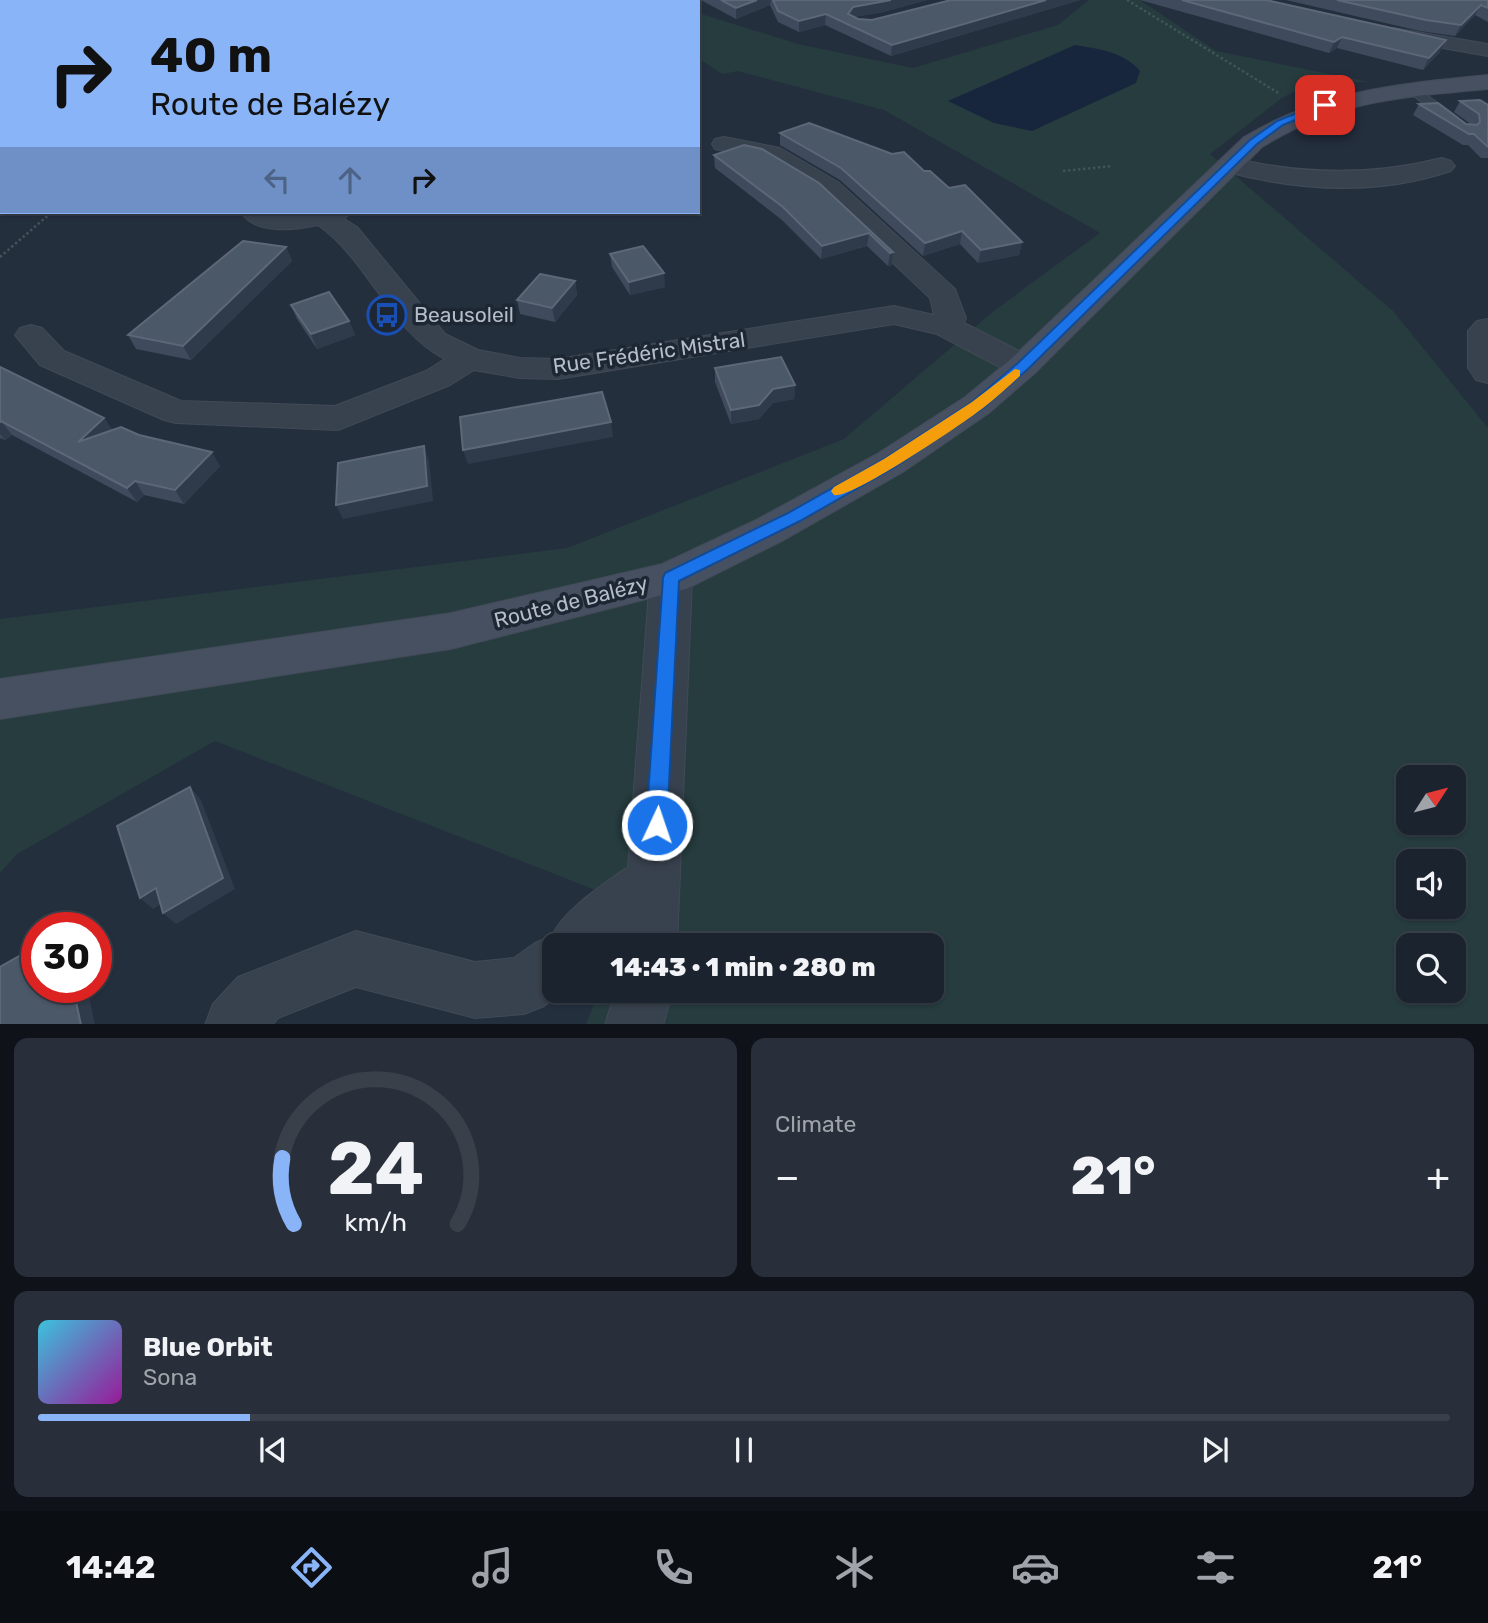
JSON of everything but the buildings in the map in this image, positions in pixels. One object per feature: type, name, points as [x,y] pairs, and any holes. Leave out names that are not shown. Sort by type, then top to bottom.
[{"type":"main road","name":"Route de Balézy","points":[[0,699],[451,631],[671,578],[770,530],[890,463],[977,405],[1023,366],[1253,142],[1280,123],[1314,109],[1372,94],[1488,82]]},
{"type":"street","points":[[1368,28],[1420,40],[1488,50]]},
{"type":"street","points":[[724,144],[771,153],[829,188],[944,295],[950,318],[947,327]]},
{"type":"street","points":[[1229,165],[1275,176],[1332,180],[1420,175],[1442,166]]},
{"type":"street","points":[[256,214],[288,221],[331,214]]},
{"type":"street","name":"Rue Frédéric Mistral","points":[[331,214],[434,341],[469,359],[520,368],[558,369],[894,315],[947,327],[1023,366]]},
{"type":"street","points":[[1488,328],[1484,331],[1484,368],[1488,373]]},
{"type":"street","points":[[31,335],[52,358],[176,412],[338,418],[438,378],[469,359]]},
{"type":"street","points":[[650,933],[671,578]]},
{"type":"street","points":[[589,933],[617,907],[654,880]]},
{"type":"street","points":[[234,1024],[258,997],[356,959],[475,990],[524,986],[542,973]]},
{"type":"street","points":[[634,1024],[641,1003]]},
{"type":"lane","points":[[1413,89],[1466,130]]},
{"type":"path","points":[[1127,0],[1287,98]]},
{"type":"path","points":[[1063,171],[1112,166]]},
{"type":"path","points":[[0,257],[50,214]]},
{"type":"green space","points":[[1089,0],[1140,0],[1216,51],[1369,82],[1311,83],[1282,98],[1210,154],[1393,311],[1488,428],[1488,1024],[586,1024],[594,1003],[944,1003],[944,933],[620,933],[631,904],[215,741],[17,854],[0,873],[0,619],[567,548],[844,439],[995,310],[1100,233],[884,110],[738,71],[722,74],[700,59],[700,14],[798,44],[913,68],[1058,25]]},
{"type":"water","points":[[1075,45],[1110,52],[1126,59],[1140,71],[1136,83],[1032,131],[994,123],[948,101]]},
{"type":"slow traffic","points":[[839,491],[890,463],[977,405],[1015,373]]},
{"type":"place","name":"Beausoleil","points":[[387,315]]},
{"type":"route","points":[[657,825],[671,578],[770,530],[890,463],[977,405],[1023,366],[1253,142],[1280,123],[1325,105]]}]
